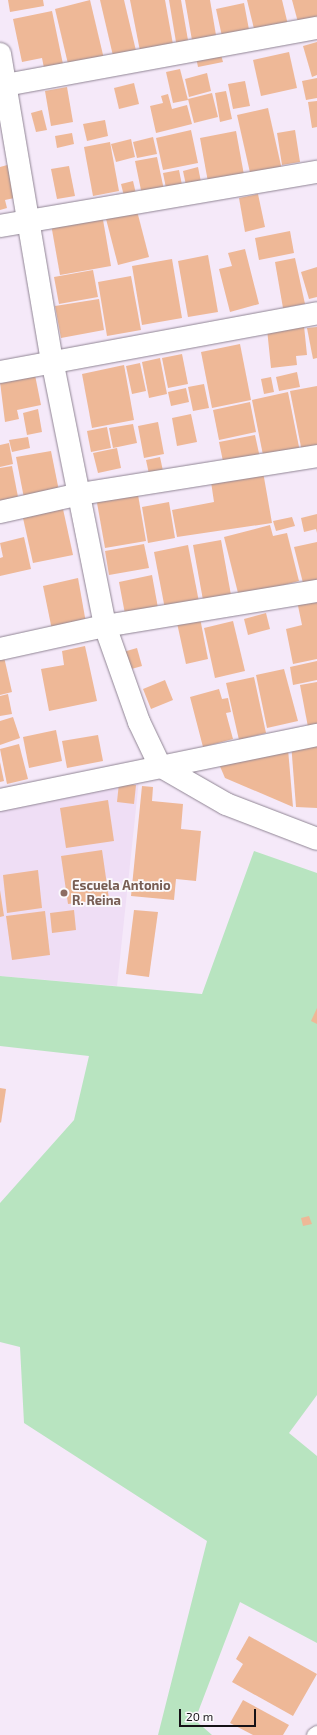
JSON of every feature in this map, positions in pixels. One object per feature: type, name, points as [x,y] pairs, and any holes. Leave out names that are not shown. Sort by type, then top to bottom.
[{"type":"street","points":[[3,85],[317,28]]},
{"type":"street","points":[[0,54],[3,85],[29,219],[52,360],[80,494],[104,626],[124,687],[160,766],[226,804],[317,839]]},
{"type":"street","points":[[0,226],[29,219],[317,172]]},
{"type":"street","points":[[0,372],[52,360],[317,313]]},
{"type":"street","points":[[0,512],[80,494],[317,456]]},
{"type":"street","points":[[0,649],[104,626],[317,591]]},
{"type":"street","points":[[0,800],[317,735]]},
{"type":"shaded area","name":"Escuela Antonio R. Reina","points":[[139,780],[117,986],[0,976],[0,809]]},
{"type":"green space","points":[[254,851],[317,873],[317,1395],[289,1433],[317,1456],[317,1643],[240,1602],[195,1720],[212,1735],[158,1735],[207,1541],[24,1423],[20,1347],[0,1342],[0,1203],[74,1120],[89,1056],[0,1046],[0,976],[202,994]]},
{"type":"building","points":[[8,0],[43,0],[44,6],[10,12]]},
{"type":"building","points":[[90,0],[104,59],[69,68],[55,9]]},
{"type":"building","points":[[100,0],[124,0],[137,55],[114,60]]},
{"type":"building","points":[[130,0],[165,0],[174,50],[141,56]]},
{"type":"building","points":[[169,0],[181,0],[189,46],[177,48]]},
{"type":"building","points":[[185,0],[210,0],[217,41],[193,46]]},
{"type":"building","points":[[247,0],[282,0],[289,29],[256,37]]},
{"type":"building","points":[[292,0],[317,0],[317,21],[299,26]]},
{"type":"building","points":[[244,3],[250,35],[223,41],[216,9]]},
{"type":"building","points":[[52,11],[64,69],[45,73],[42,58],[22,62],[13,19]]},
{"type":"building","points":[[317,42],[317,75],[312,77],[303,46]]},
{"type":"building","points":[[220,51],[223,62],[198,67],[196,57]]},
{"type":"building","points":[[289,52],[297,88],[261,96],[253,60]]},
{"type":"building","points":[[180,69],[188,100],[173,103],[166,72]]},
{"type":"building","points":[[207,73],[211,91],[189,97],[185,79]]},
{"type":"building","points":[[317,78],[317,98],[306,100],[302,81]]},
{"type":"building","points":[[245,81],[250,106],[233,109],[228,84]]},
{"type":"building","points":[[134,83],[139,104],[119,109],[114,88]]},
{"type":"building","points":[[67,87],[73,122],[51,126],[45,91]]},
{"type":"building","points":[[226,91],[232,119],[220,122],[215,93]]},
{"type":"building","points":[[212,93],[218,117],[194,123],[188,99]]},
{"type":"building","points":[[168,94],[172,109],[187,105],[192,124],[156,133],[150,106],[163,103],[161,96]]},
{"type":"building","points":[[317,101],[317,127],[312,128],[308,102]]},
{"type":"building","points":[[268,108],[282,170],[251,177],[237,115]]},
{"type":"building","points":[[42,110],[47,130],[36,132],[31,113]]},
{"type":"building","points":[[105,120],[108,136],[87,141],[83,124]]},
{"type":"building","points":[[191,130],[198,163],[163,170],[156,138]]},
{"type":"building","points":[[295,130],[300,162],[282,165],[277,133]]},
{"type":"building","points":[[236,131],[244,175],[208,182],[200,138]]},
{"type":"building","points":[[72,133],[74,144],[57,148],[55,136]]},
{"type":"building","points":[[153,137],[157,154],[137,158],[133,142]]},
{"type":"building","points":[[131,139],[135,157],[116,162],[111,144]]},
{"type":"building","points":[[110,142],[119,191],[93,196],[84,147]]},
{"type":"building","points":[[157,157],[164,190],[142,195],[135,161]]},
{"type":"building","points":[[11,164],[19,197],[5,200],[7,208],[0,210],[0,167]]},
{"type":"building","points":[[69,166],[75,196],[57,199],[51,169]]},
{"type":"building","points":[[198,167],[202,187],[187,190],[183,171]]},
{"type":"building","points":[[179,170],[183,190],[167,193],[163,173]]},
{"type":"building","points":[[133,181],[137,198],[125,200],[121,184]]},
{"type":"building","points":[[258,194],[265,227],[245,232],[239,198]]},
{"type":"building","points":[[136,207],[149,257],[118,265],[105,215]]},
{"type":"building","points":[[102,214],[111,266],[60,275],[51,224]]},
{"type":"building","points":[[290,231],[294,253],[259,260],[255,238]]},
{"type":"building","points":[[245,249],[259,304],[230,312],[219,269],[232,266],[228,253]]},
{"type":"building","points":[[208,255],[218,312],[188,317],[178,261]]},
{"type":"building","points":[[295,258],[305,304],[283,308],[275,262]]},
{"type":"building","points":[[172,259],[182,318],[142,325],[132,266]]},
{"type":"building","points":[[317,267],[317,297],[309,299],[301,272]]},
{"type":"building","points":[[93,270],[98,297],[59,304],[54,277]]},
{"type":"building","points":[[131,276],[141,330],[107,336],[98,282]]},
{"type":"building","points":[[99,299],[104,330],[61,338],[55,306]]},
{"type":"building","points":[[304,326],[307,355],[296,356],[297,365],[271,368],[267,329]]},
{"type":"building","points":[[317,327],[317,358],[313,359],[307,328]]},
{"type":"building","points":[[240,344],[251,400],[212,408],[201,352]]},
{"type":"building","points":[[182,354],[188,384],[168,388],[162,358]]},
{"type":"building","points":[[160,358],[167,394],[149,398],[142,362]]},
{"type":"building","points":[[140,363],[146,391],[132,394],[126,366]]},
{"type":"building","points":[[124,365],[134,420],[92,428],[82,374]]},
{"type":"building","points":[[297,372],[300,387],[279,391],[276,377]]},
{"type":"building","points":[[35,375],[41,405],[17,410],[19,419],[5,422],[0,382]]},
{"type":"building","points":[[271,377],[274,392],[264,394],[261,379]]},
{"type":"building","points":[[204,384],[209,408],[193,411],[188,387]]},
{"type":"building","points":[[317,386],[317,448],[302,452],[290,391]]},
{"type":"building","points":[[186,388],[189,402],[171,406],[168,392]]},
{"type":"building","points":[[288,392],[300,452],[264,460],[252,400]]},
{"type":"building","points":[[250,402],[256,432],[219,440],[213,410]]},
{"type":"building","points":[[38,409],[42,432],[27,435],[23,413]]},
{"type":"building","points":[[191,414],[197,442],[177,446],[172,418]]},
{"type":"building","points":[[158,422],[164,454],[144,458],[138,426]]},
{"type":"building","points":[[133,424],[137,443],[113,448],[109,428]]},
{"type":"building","points":[[107,427],[111,448],[91,452],[87,431]]},
{"type":"building","points":[[255,435],[260,458],[224,466],[219,442]]},
{"type":"building","points":[[28,437],[30,448],[12,452],[9,440]]},
{"type":"building","points":[[9,443],[13,464],[0,467],[0,445]]},
{"type":"building","points":[[117,448],[121,468],[98,473],[93,453]]},
{"type":"building","points":[[51,451],[59,491],[24,498],[16,457]]},
{"type":"building","points":[[160,457],[163,471],[149,474],[146,460]]},
{"type":"building","points":[[12,466],[18,497],[0,501],[0,468]]},
{"type":"building","points":[[262,466],[272,523],[177,537],[172,510],[214,502],[210,475]]},
{"type":"building","points":[[137,489],[146,541],[105,548],[96,497]]},
{"type":"building","points":[[169,502],[175,538],[148,543],[142,507]]},
{"type":"building","points":[[63,509],[73,555],[33,563],[23,518]]},
{"type":"building","points":[[317,514],[317,533],[316,529],[304,532],[301,518]]},
{"type":"building","points":[[292,517],[295,526],[276,531],[273,521]]},
{"type":"building","points":[[270,525],[273,536],[287,533],[299,581],[239,597],[224,537]]},
{"type":"building","points":[[24,537],[31,569],[0,576],[0,558],[3,557],[0,543]]},
{"type":"building","points":[[221,540],[231,595],[203,600],[193,545]]},
{"type":"building","points":[[317,542],[317,580],[303,583],[294,547]]},
{"type":"building","points":[[144,544],[149,568],[109,575],[105,551]]},
{"type":"building","points":[[188,545],[199,602],[165,609],[154,552]]},
{"type":"building","points":[[152,575],[158,608],[125,614],[119,582]]},
{"type":"building","points":[[78,578],[86,623],[52,630],[43,586]]},
{"type":"building","points":[[317,597],[317,659],[293,664],[286,629],[302,625],[297,601]]},
{"type":"building","points":[[266,613],[270,629],[248,635],[244,619]]},
{"type":"building","points":[[200,618],[208,659],[186,664],[177,623]]},
{"type":"building","points":[[233,621],[245,671],[215,678],[204,628]]},
{"type":"building","points":[[85,646],[97,701],[49,711],[41,669],[64,665],[62,651]]},
{"type":"building","points":[[137,648],[142,666],[128,670],[123,652]]},
{"type":"building","points":[[4,657],[12,692],[0,695],[0,658]]},
{"type":"building","points":[[317,661],[317,680],[293,685],[290,667]]},
{"type":"building","points":[[284,669],[298,721],[267,728],[256,675]]},
{"type":"building","points":[[254,677],[266,733],[239,740],[226,683]]},
{"type":"building","points":[[165,680],[173,700],[151,709],[143,689]]},
{"type":"building","points":[[317,682],[317,725],[308,727],[300,685]]},
{"type":"building","points":[[219,689],[222,699],[228,698],[231,712],[226,713],[233,739],[203,747],[190,697]]},
{"type":"building","points":[[8,694],[12,714],[0,716],[0,696]]},
{"type":"building","points":[[13,717],[20,738],[0,745],[0,721]]},
{"type":"building","points":[[56,730],[62,761],[29,768],[23,737]]},
{"type":"building","points":[[98,735],[103,761],[67,768],[62,741]]},
{"type":"building","points":[[317,738],[317,808],[296,807],[291,743]]},
{"type":"building","points":[[19,744],[28,779],[7,784],[0,749]]},
{"type":"building","points":[[288,749],[293,807],[225,778],[219,764]]},
{"type":"building","points":[[0,762],[4,781],[0,782]]},
{"type":"building","points":[[119,783],[136,785],[134,804],[117,802]]},
{"type":"building","points":[[142,786],[153,787],[152,801],[183,804],[181,829],[201,831],[196,881],[176,879],[174,900],[131,896]]},
{"type":"building","points":[[108,800],[114,841],[66,848],[60,808]]},
{"type":"building","points":[[102,850],[109,899],[68,904],[61,856]]},
{"type":"building","points":[[38,870],[42,908],[7,913],[3,875]]},
{"type":"building","points":[[0,890],[4,916],[0,917]]},
{"type":"building","points":[[74,910],[76,930],[52,933],[50,913]]},
{"type":"building","points":[[134,910],[158,912],[149,977],[126,974]]},
{"type":"building","points":[[45,911],[50,955],[12,960],[6,916]]},
{"type":"building","points":[[317,1008],[317,1024],[311,1021]]},
{"type":"building","points":[[0,1088],[6,1089],[1,1123],[0,1122]]},
{"type":"building","points":[[309,1216],[312,1224],[303,1226],[301,1218]]},
{"type":"building","points":[[249,1636],[317,1674],[293,1716],[232,1682],[243,1664],[236,1659]]},
{"type":"building","points":[[243,1700],[289,1725],[283,1735],[253,1735],[230,1723]]},
{"type":"place","name":"Escuela Antonio R. Reina","points":[[64,893]]}]
